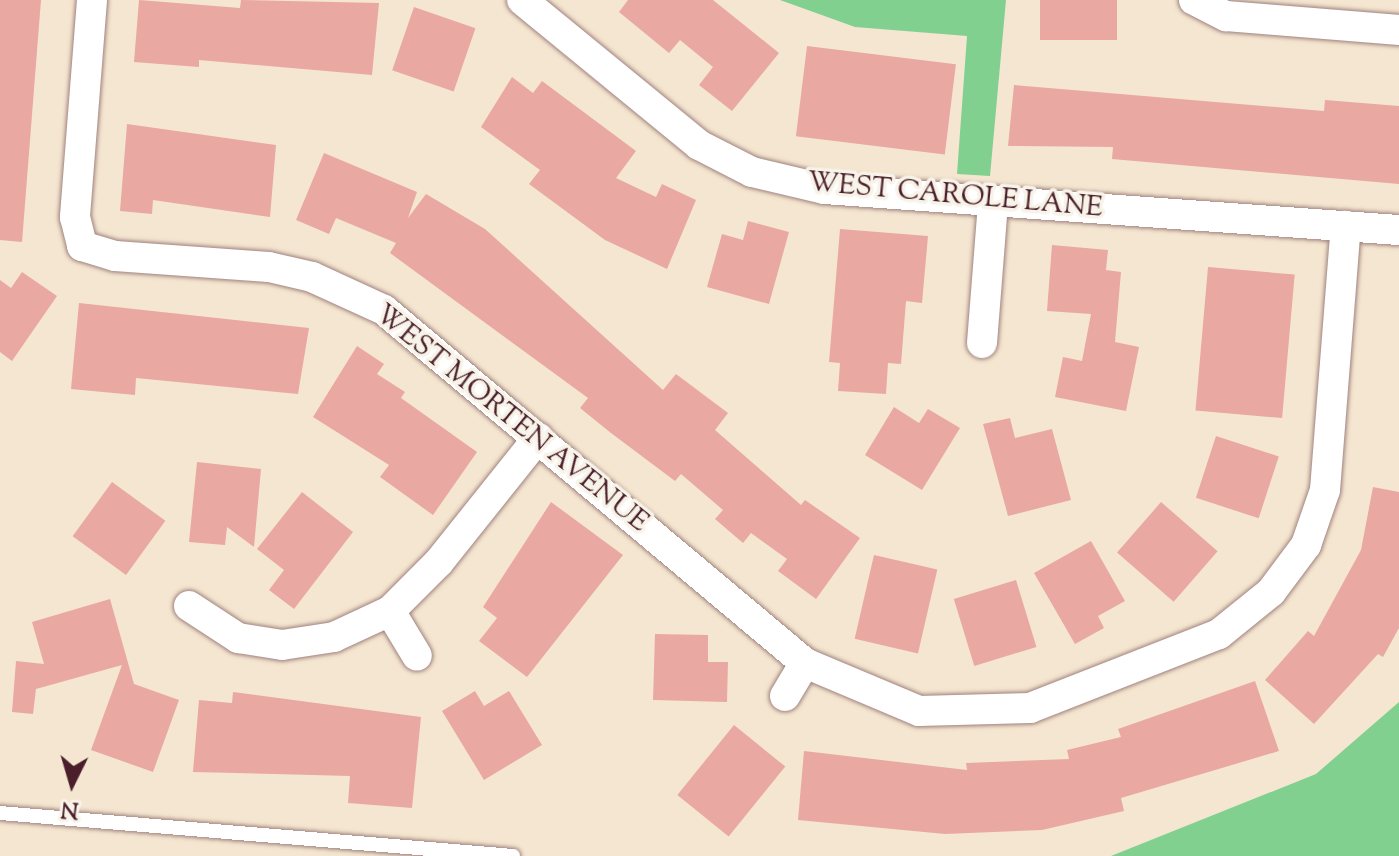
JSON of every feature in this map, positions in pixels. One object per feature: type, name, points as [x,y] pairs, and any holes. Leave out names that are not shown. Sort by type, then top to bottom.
[{"type":"street","name":"WEST MORTEN AVENUE","points":[[92,0],[75,217],[82,246],[115,256],[269,267],[355,295],[384,310],[805,663],[919,711],[1003,713],[1190,648],[1250,613],[1293,568],[1319,518],[1346,226]]},
{"type":"street","name":"WEST CAROLE LANE","points":[[522,0],[699,145],[752,172],[824,189],[1399,230]]},
{"type":"street","points":[[1196,4],[1226,16],[1399,30]]},
{"type":"street","points":[[982,343],[993,203]]},
{"type":"street","points":[[189,606],[238,638],[282,645],[334,637],[390,611],[439,562],[538,438]]},
{"type":"street","points":[[390,611],[417,656]]},
{"type":"street","points":[[785,696],[805,663]]},
{"type":"lane","points":[[0,813],[513,856]]},
{"type":"green space","points":[[780,0],[1006,0],[990,176],[957,174],[967,36],[855,27]]},
{"type":"green space","points":[[1399,702],[1399,856],[1111,856],[1316,774]]},
{"type":"building","points":[[0,0],[41,0],[22,242],[0,240]]},
{"type":"building","points":[[139,0],[240,8],[241,0],[379,3],[372,75],[199,60],[199,67],[134,62]]},
{"type":"building","points":[[628,0],[713,0],[779,53],[732,111],[699,85],[713,67],[680,40],[669,53],[619,12]]},
{"type":"building","points":[[1040,0],[1117,0],[1117,40],[1040,40]]},
{"type":"building","points":[[414,7],[475,28],[454,92],[392,70]]},
{"type":"building","points":[[807,46],[956,64],[945,155],[796,136]]},
{"type":"building","points":[[512,77],[533,93],[542,81],[636,151],[616,178],[656,197],[662,184],[696,200],[667,269],[605,240],[529,184],[540,170],[481,127]]},
{"type":"building","points":[[1014,85],[1324,111],[1325,100],[1399,106],[1399,184],[1112,159],[1113,147],[1008,146]]},
{"type":"building","points":[[127,124],[276,145],[270,217],[153,200],[152,214],[120,211]]},
{"type":"building","points":[[324,153],[417,192],[408,218],[426,194],[485,229],[663,390],[676,374],[728,413],[715,430],[801,505],[805,500],[860,538],[816,599],[778,571],[787,559],[751,533],[743,543],[715,519],[723,510],[681,474],[675,481],[611,433],[580,408],[588,398],[390,253],[396,243],[336,218],[329,234],[296,220]]},
{"type":"building","points":[[748,221],[789,232],[769,304],[707,287],[722,234],[743,240]]},
{"type":"building","points":[[840,229],[928,236],[922,303],[906,301],[901,364],[888,363],[886,394],[838,391],[840,363],[829,362]]},
{"type":"building","points":[[1052,245],[1108,250],[1106,270],[1121,272],[1115,342],[1139,347],[1126,411],[1055,397],[1063,357],[1082,361],[1091,314],[1047,311]]},
{"type":"building","points":[[1208,267],[1295,275],[1282,418],[1195,410]]},
{"type":"building","points":[[22,272],[57,296],[12,361],[0,352],[0,280],[11,288]]},
{"type":"building","points":[[79,303],[309,328],[298,394],[136,378],[135,395],[71,389]]},
{"type":"building","points":[[357,346],[384,364],[377,374],[405,392],[401,398],[477,452],[433,515],[380,477],[389,465],[313,417]]},
{"type":"building","points":[[894,407],[919,423],[928,409],[960,428],[922,490],[865,455]]},
{"type":"building","points":[[1010,418],[1015,438],[1052,429],[1071,500],[1008,516],[983,424]]},
{"type":"building","points":[[1216,436],[1279,456],[1259,518],[1196,498]]},
{"type":"building","points":[[197,462],[261,469],[254,547],[227,527],[225,545],[189,542]]},
{"type":"building","points":[[112,482],[165,521],[126,575],[73,536]]},
{"type":"building","points":[[1373,487],[1399,492],[1399,628],[1383,657],[1378,654],[1314,724],[1265,680],[1308,631],[1314,636],[1361,550]]},
{"type":"building","points":[[302,492],[353,532],[294,609],[269,590],[284,570],[257,549]]},
{"type":"building","points":[[551,502],[623,555],[527,677],[479,641],[497,618],[483,607]]},
{"type":"building","points":[[1161,502],[1218,551],[1174,602],[1117,553]]},
{"type":"building","points":[[1091,541],[1125,601],[1098,616],[1104,628],[1075,644],[1034,573]]},
{"type":"building","points":[[874,555],[937,570],[918,653],[855,639]]},
{"type":"building","points":[[1016,580],[1036,647],[974,666],[954,599]]},
{"type":"building","points":[[110,599],[134,684],[179,700],[153,772],[91,750],[122,665],[36,689],[33,714],[12,712],[16,661],[44,664],[32,622]]},
{"type":"building","points":[[655,634],[708,635],[708,662],[728,662],[727,702],[653,700]]},
{"type":"building","points":[[1255,681],[1279,751],[1121,798],[1124,811],[1042,830],[945,834],[798,820],[804,751],[967,770],[966,763],[1069,759],[1067,750],[1121,737],[1118,729]]},
{"type":"building","points":[[475,691],[484,706],[509,691],[542,745],[484,780],[442,711]]},
{"type":"building","points":[[233,692],[421,717],[412,808],[348,803],[350,776],[193,772],[199,700],[232,703]]},
{"type":"building","points":[[734,725],[785,767],[729,836],[677,795]]}]
